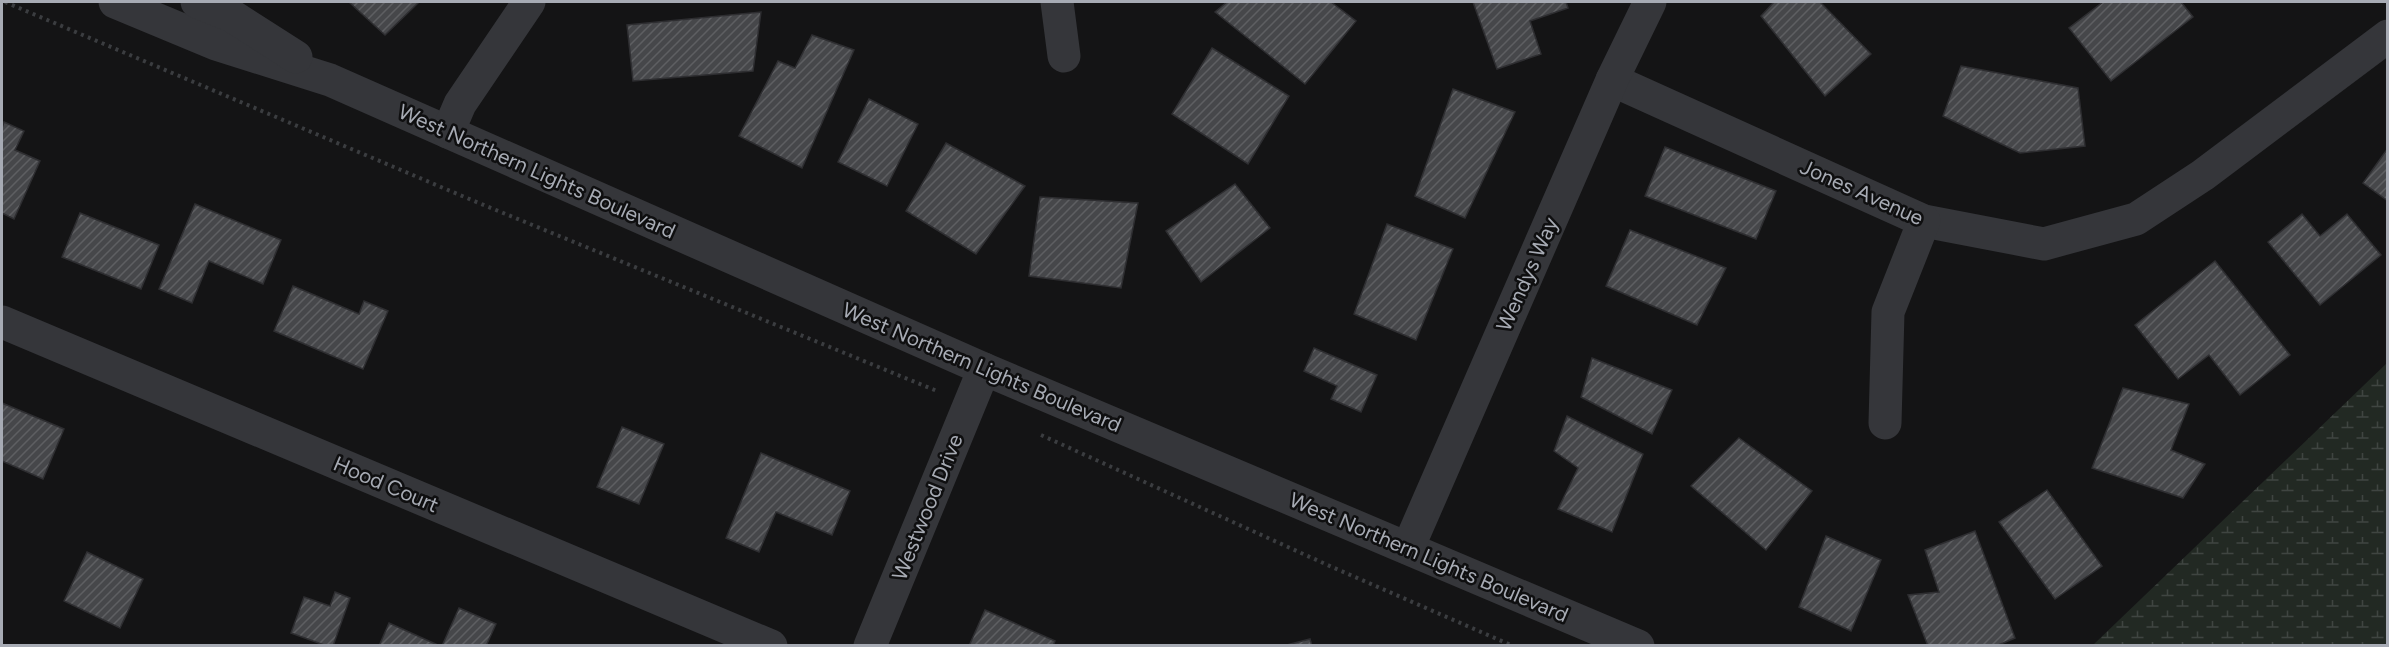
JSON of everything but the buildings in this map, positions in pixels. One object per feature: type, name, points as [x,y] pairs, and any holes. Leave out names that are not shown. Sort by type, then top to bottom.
[{"type":"street","name":"West Northern Lights Boulevard","points":[[115,2],[216,44],[330,80],[984,369],[1638,645]]},
{"type":"street","name":"West Northern Lights Boulevard","points":[[197,2],[232,16],[330,80]]},
{"type":"street","points":[[448,132],[460,104],[529,2]]},
{"type":"street","points":[[1057,2],[1064,56]]},
{"type":"street","name":"Wendys Way","points":[[1408,548],[1612,80],[1650,2]]},
{"type":"street","name":"Jones Avenue","points":[[1612,80],[1924,221],[2044,244],[2136,219],[2203,175],[2388,36]]},
{"type":"street","points":[[1885,423],[1888,312],[1924,221]]},
{"type":"street","name":"Hood Court","points":[[2,322],[771,645]]},
{"type":"street","name":"Westwood Drive","points":[[870,645],[984,369]]},
{"type":"path","points":[[5,2],[485,206],[970,403]]},
{"type":"path","points":[[1034,432],[1332,567],[1513,645]]},
{"type":"green space","points":[[2387,363],[2387,645],[2093,645]]}]
